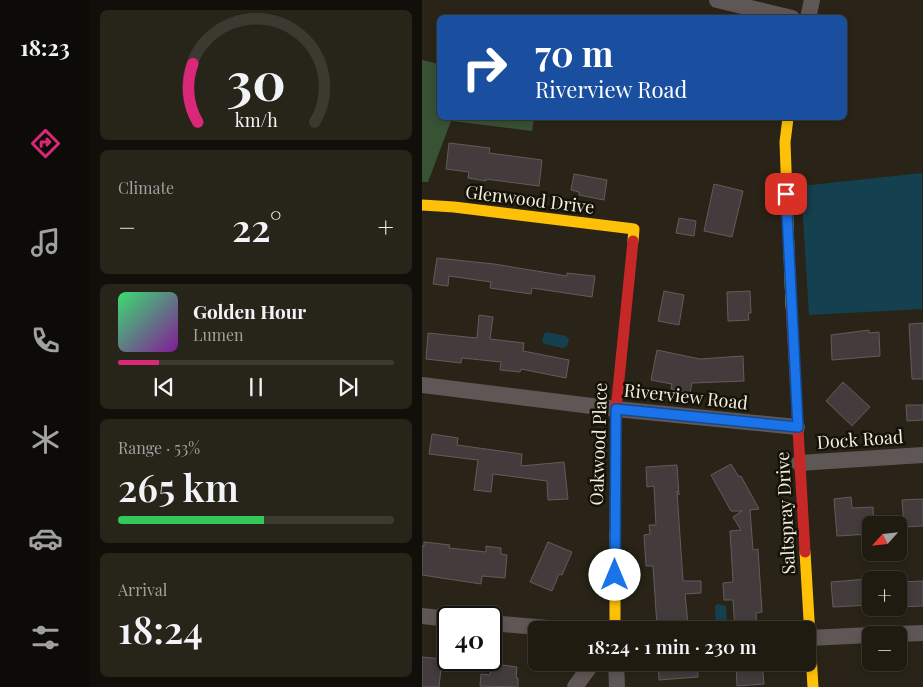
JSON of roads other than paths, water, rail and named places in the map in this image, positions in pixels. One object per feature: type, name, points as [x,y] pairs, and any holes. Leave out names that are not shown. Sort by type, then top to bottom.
[{"type":"street","points":[[717,0],[780,15]]},
{"type":"street","points":[[809,15],[812,0]]},
{"type":"street","name":"Saltspray Drive","points":[[788,120],[785,142],[788,247],[808,621]]},
{"type":"street","name":"Glenwood Drive","points":[[422,205],[454,207],[634,229]]},
{"type":"street","name":"Oakwood Place","points":[[615,621],[616,409],[634,229]]},
{"type":"street","name":"Riverview Road","points":[[422,386],[616,409],[798,427]]},
{"type":"street","name":"Dock Road","points":[[799,463],[922,455]]},
{"type":"street","points":[[422,616],[437,618]]},
{"type":"street","points":[[502,624],[528,626]]},
{"type":"street","points":[[907,634],[922,633]]},
{"type":"street","points":[[816,638],[862,635]]},
{"type":"street","points":[[574,687],[586,671]]},
{"type":"street","points":[[616,671],[617,687]]},
{"type":"street","name":"Saltspray Drive","points":[[811,671],[812,687]]},
{"type":"water","points":[[922,173],[922,309],[809,315],[801,186]]},
{"type":"water","points":[[547,332],[566,336],[569,340],[567,346],[563,348],[545,344],[542,341],[544,334]]},
{"type":"water","points":[[718,604],[726,606],[727,621],[716,621],[715,606]]}]
